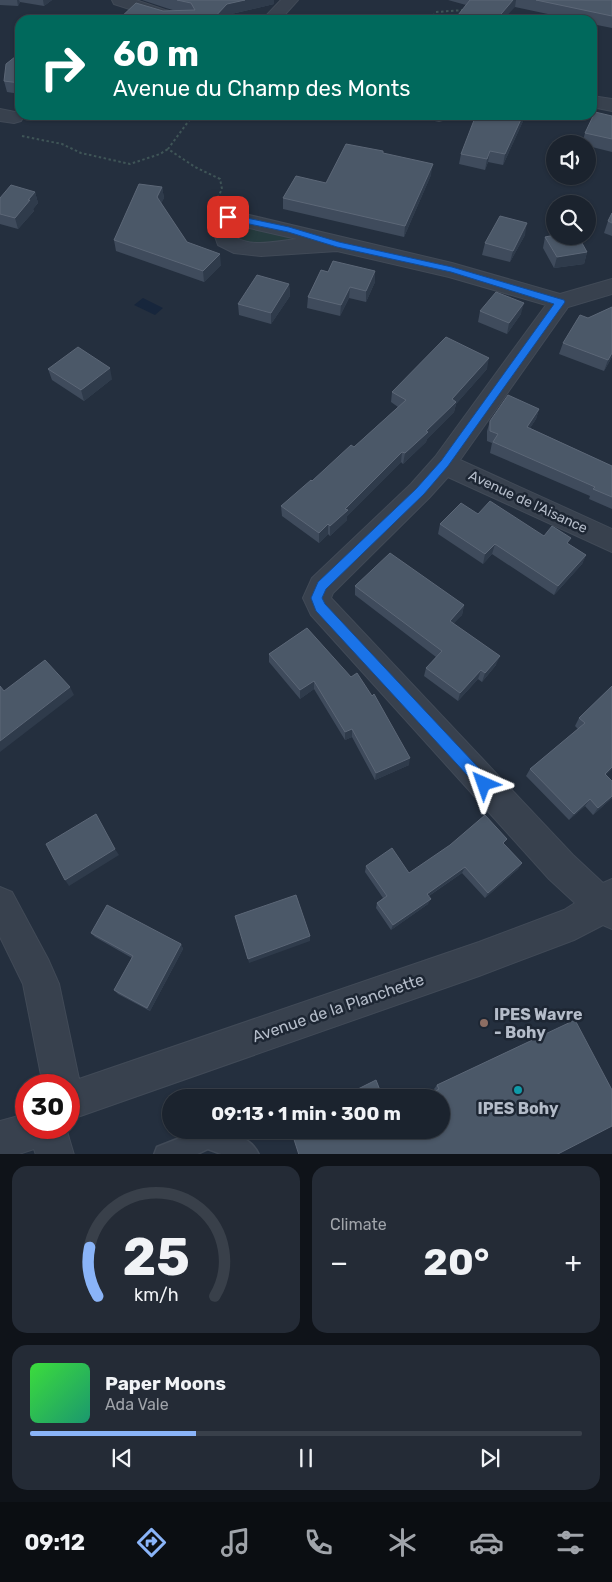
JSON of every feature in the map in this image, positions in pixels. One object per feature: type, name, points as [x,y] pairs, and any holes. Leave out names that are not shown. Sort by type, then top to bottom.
[{"type":"street","points":[[120,0],[164,15]]},
{"type":"street","points":[[276,15],[290,0]]},
{"type":"street","points":[[597,102],[612,105]]},
{"type":"street","points":[[228,217],[452,270],[560,302],[612,286]]},
{"type":"street","points":[[560,302],[444,464],[420,492],[322,586],[317,598],[320,607],[561,867],[609,905]]},
{"type":"street","name":"Avenue de l'Aisance","points":[[444,464],[612,540]]},
{"type":"street","points":[[0,904],[31,959],[41,984],[60,1074]]},
{"type":"street","name":"Avenue de la Planchette","points":[[80,1097],[479,959],[574,923],[609,905]]},
{"type":"street","points":[[0,1140],[15,1136]]},
{"type":"street","points":[[50,1139],[55,1154]]},
{"type":"lane","points":[[165,1154],[208,1138],[238,1148],[248,1154]]},
{"type":"path","points":[[434,15],[436,12],[467,10]]},
{"type":"path","points":[[7,116],[22,136],[62,144],[81,153],[130,164],[160,154],[168,149],[189,120]]},
{"type":"path","points":[[168,149],[195,167],[220,179],[222,189],[213,206],[214,209],[228,217]]},
{"type":"green space","points":[[251,228],[303,238],[268,245],[250,245],[238,237],[243,230]]},
{"type":"water","points":[[143,298],[163,308],[155,315],[134,305]]},
{"type":"building","points":[[177,0],[245,0],[227,4],[217,15],[123,15],[136,3],[163,11],[195,10],[191,3]]},
{"type":"building","points":[[470,0],[513,0],[500,15],[458,15]]},
{"type":"building","points":[[536,0],[612,0],[612,16]]},
{"type":"building","points":[[15,57],[15,82],[4,81],[6,64]]},
{"type":"building","points":[[597,112],[612,116],[612,139],[585,133],[591,120],[597,120]]},
{"type":"building","points":[[474,120],[521,120],[505,154],[490,151],[487,159],[461,154]]},
{"type":"building","points":[[346,144],[433,164],[405,226],[283,198],[296,176],[326,183]]},
{"type":"building","points":[[139,184],[162,187],[157,197],[187,242],[220,254],[203,271],[114,240]]},
{"type":"building","points":[[11,185],[35,192],[15,218],[0,214],[0,198]]},
{"type":"building","points":[[612,213],[612,223],[608,221]]},
{"type":"building","points":[[500,216],[527,223],[513,251],[485,243]]},
{"type":"building","points":[[550,245],[583,245],[587,252],[557,257]]},
{"type":"building","points":[[333,261],[375,271],[366,291],[350,287],[341,305],[308,297],[321,270],[328,272]]},
{"type":"building","points":[[257,275],[289,284],[271,313],[238,304]]},
{"type":"building","points":[[496,292],[524,303],[509,323],[480,311]]},
{"type":"building","points":[[612,307],[612,353],[608,360],[563,343],[580,315],[588,318]]},
{"type":"building","points":[[446,337],[489,358],[452,399],[456,402],[426,431],[428,432],[405,453],[402,452],[345,509],[348,510],[319,533],[281,506],[312,481],[351,445],[354,447],[406,400],[392,392]]},
{"type":"building","points":[[78,347],[110,368],[81,390],[48,369]]},
{"type":"building","points":[[508,395],[539,409],[527,427],[612,466],[612,497],[593,489],[595,487],[493,442],[498,434],[490,431],[490,421]]},
{"type":"building","points":[[490,501],[544,536],[552,526],[571,538],[567,543],[586,555],[558,586],[495,544],[485,554],[440,524],[461,503],[478,514]]},
{"type":"building","points":[[390,553],[464,605],[450,621],[500,656],[485,673],[481,670],[460,693],[426,668],[442,651],[355,586]]},
{"type":"building","points":[[307,628],[351,677],[357,673],[372,696],[374,694],[410,758],[376,773],[352,729],[345,732],[314,681],[300,690],[269,654]]},
{"type":"building","points":[[45,660],[70,687],[0,741],[0,686],[4,691]]},
{"type":"building","points":[[612,686],[612,767],[605,774],[612,781],[612,796],[598,808],[590,799],[574,814],[530,769],[585,723],[579,718]]},
{"type":"building","points":[[96,814],[115,849],[65,880],[46,844]]},
{"type":"building","points":[[485,815],[507,839],[503,843],[522,863],[488,893],[465,867],[427,894],[431,899],[393,925],[377,903],[387,896],[366,866],[392,848],[409,873],[450,845]]},
{"type":"building","points":[[296,895],[310,936],[248,959],[235,916]]},
{"type":"building","points":[[107,905],[181,944],[147,1008],[114,990],[133,956],[91,933]]},
{"type":"building","name":"IPES Bohy","points":[[575,1020],[612,1090],[612,1126],[558,1154],[299,1154],[294,1139],[450,1139],[450,1089],[439,1089],[437,1085]]},
{"type":"building","points":[[376,1080],[380,1089],[358,1089]]},
{"type":"place","name":"IPES Wavre - Bohy","points":[[484,1023]]},
{"type":"place","name":"IPES Bohy","points":[[518,1090]]},
{"type":"route","points":[[228,217],[452,270],[560,302],[531,346],[444,464],[420,492],[322,586],[317,598],[320,607],[484,784]]}]
